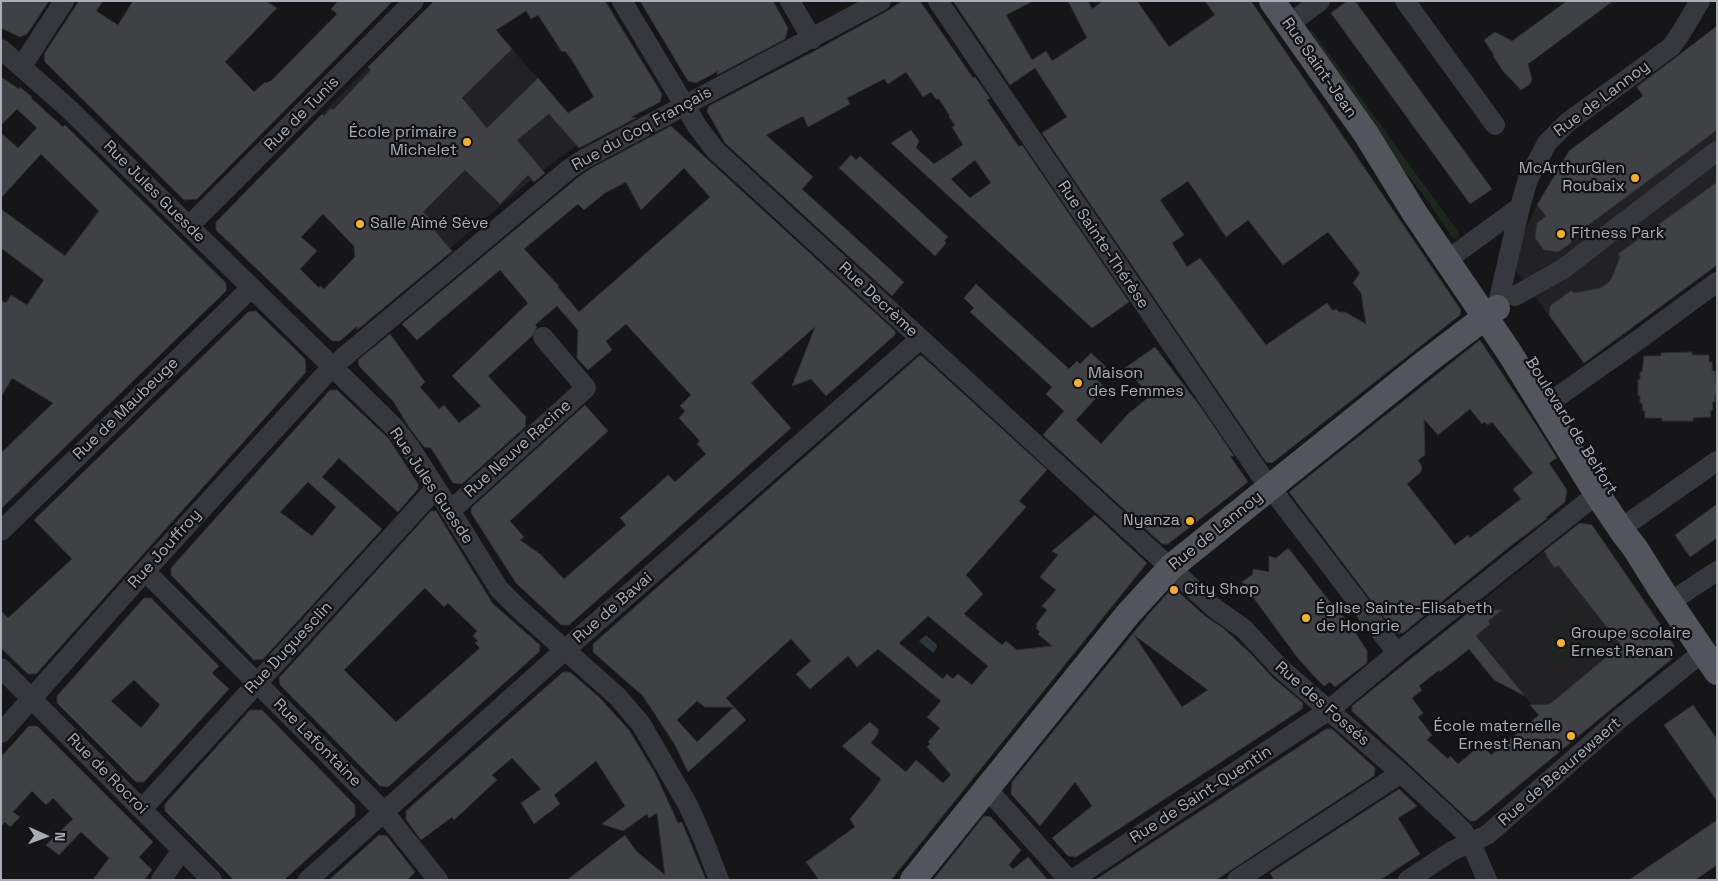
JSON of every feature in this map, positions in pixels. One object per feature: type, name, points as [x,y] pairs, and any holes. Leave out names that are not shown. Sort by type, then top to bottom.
[{"type":"main road","name":"Rue Saint-Jean","points":[[1272,1],[1366,134],[1412,188],[1460,250],[1499,307]]},
{"type":"main road","name":"Rue de Lannoy","points":[[913,880],[1128,614],[1171,567],[1499,307]]},
{"type":"main road","name":"Boulevard de Belfort","points":[[1499,307],[1597,494],[1628,533],[1670,602],[1710,662]]},
{"type":"main road","name":"Boulevard de Belfort","points":[[1549,403],[1620,503],[1628,533]]},
{"type":"street","points":[[22,66],[64,1]]},
{"type":"street","name":"Rue de Tunis","points":[[189,226],[414,1]]},
{"type":"street","name":"Rue Decrème","points":[[622,1],[702,133],[718,154],[1171,567]]},
{"type":"street","points":[[790,1],[812,39]]},
{"type":"street","name":"Rue du Coq Français","points":[[332,366],[574,164],[881,1]]},
{"type":"street","name":"Rue Sainte-Thérèse","points":[[938,1],[1270,488],[1397,653]]},
{"type":"street","points":[[1288,25],[1320,1]]},
{"type":"street","points":[[1405,1],[1495,124]]},
{"type":"street","name":"Rue de Lannoy","points":[[1499,307],[1520,207],[1528,179],[1542,151],[1553,135],[1568,122],[1671,47],[1700,1]]},
{"type":"street","name":"Rue Jules Guesde","points":[[1,49],[69,109],[394,427],[409,446],[499,589],[618,697],[641,724],[688,805],[704,840],[718,880]]},
{"type":"street","points":[[1499,307],[1562,269],[1717,151]]},
{"type":"street","points":[[1460,250],[1520,207]]},
{"type":"street","points":[[1549,403],[1717,282]]},
{"type":"street","name":"Rue de Maubeuge","points":[[1,531],[251,288]]},
{"type":"street","name":"Rue Neuve Racine","points":[[450,511],[586,388],[543,338]]},
{"type":"street","name":"Rue de Bavai","points":[[308,880],[566,649],[920,338]]},
{"type":"street","name":"Rue Jouffroy","points":[[1,733],[145,571],[332,366]]},
{"type":"street","points":[[1628,533],[1717,461]]},
{"type":"street","name":"Rue Duguesclin","points":[[142,809],[436,488]]},
{"type":"street","name":"Rue de Saint-Quentin","points":[[1070,880],[1329,710],[1397,653],[1597,494]]},
{"type":"street","name":"Rue des Fossés","points":[[1171,567],[1213,607],[1240,625],[1280,668],[1459,826],[1470,843],[1487,880]]},
{"type":"street","name":"Rue Lafontaine","points":[[145,571],[384,811],[438,880]]},
{"type":"street","points":[[1670,602],[1716,574]]},
{"type":"street","name":"Rue de Beaurewaert","points":[[1408,880],[1452,852],[1487,835],[1623,716],[1710,662]]},
{"type":"street","name":"Rue de Rocroi","points":[[1,668],[212,880]]},
{"type":"street","points":[[1237,880],[1401,773]]},
{"type":"street","points":[[987,789],[1070,880]]},
{"type":"street","points":[[161,880],[182,850]]},
{"type":"shaded area","name":"McArthurGlen Roubaix","points":[[1717,27],[1717,265],[1583,362],[1510,263],[1537,205],[1569,151],[1643,96],[1636,86]]},
{"type":"shaded area","points":[[1311,29],[1459,233],[1457,239],[1452,237],[1430,204],[1365,119],[1307,32]]},
{"type":"shaded area","name":"École primaire Michelet","points":[[506,42],[590,138],[543,170],[450,248],[434,230],[437,226],[322,114],[368,67]]},
{"type":"shaded area","name":"Groupe scolaire Ernest Renan","points":[[1558,540],[1660,668],[1566,747],[1462,617]]},
{"type":"shaded area","points":[[1579,618],[1595,637],[1563,664],[1547,644]]},
{"type":"shaded area","points":[[926,635],[937,645],[933,653],[919,641]]},
{"type":"building","points":[[1,1],[49,1],[27,34],[20,37],[1,28]]},
{"type":"building","points":[[79,1],[103,1],[96,11],[118,25],[133,1],[266,1],[277,8],[225,62],[254,92],[265,82],[270,82],[337,14],[331,9],[338,1],[393,1],[197,199],[184,200],[45,62],[44,54]]},
{"type":"building","points":[[434,1],[605,1],[662,94],[660,102],[631,117],[636,118],[579,148],[549,114],[517,140],[545,173],[534,182],[528,175],[500,204],[465,170],[423,212],[438,226],[434,230],[452,251],[357,330],[357,326],[340,341],[332,341],[216,230],[216,222],[322,114],[324,116],[331,108],[333,110],[371,70],[368,67]],"holes":[[[526,11],[531,19],[538,15],[562,52],[565,51],[572,60],[594,97],[568,113],[538,78],[487,128],[462,98],[512,49],[496,30]],[[323,214],[354,246],[355,257],[324,289],[320,286],[319,288],[300,269],[317,251],[301,237]]]},
{"type":"building","points":[[640,1],[773,1],[788,28],[785,39],[717,75],[718,71],[696,83],[688,81]]},
{"type":"building","points":[[902,1],[920,1],[973,78],[975,77],[990,98],[987,100],[1019,147],[1022,145],[1129,302],[1092,328],[891,143],[911,130],[919,141],[916,148],[934,164],[963,145],[952,127],[955,125],[939,99],[936,99],[931,92],[923,97],[906,72],[888,84],[884,79],[847,98],[850,104],[808,127],[803,116],[766,135],[813,177],[802,189],[904,282],[892,296],[725,143],[707,111],[709,106],[887,11]],"holes":[[[975,160],[991,183],[970,198],[951,179]]]},
{"type":"building","points":[[953,1],[1033,1],[1006,15],[1032,60],[1046,51],[1052,61],[1087,38],[1068,1],[1088,1],[1092,9],[1103,1],[1137,1],[1169,47],[1215,15],[1205,1],[1251,1],[1461,310],[1460,315],[1272,463],[1266,462],[1042,133],[1067,117],[1035,68],[1010,85]],"holes":[[[1188,181],[1226,237],[1248,220],[1283,265],[1328,232],[1360,273],[1353,283],[1361,293],[1366,324],[1345,312],[1339,312],[1336,309],[1333,311],[1327,303],[1266,345],[1200,258],[1187,267],[1172,243],[1184,235],[1160,200]]]},
{"type":"building","points":[[1347,1],[1355,1],[1492,189],[1470,204],[1331,13]]},
{"type":"building","points":[[1567,1],[1613,1],[1528,64],[1532,80],[1529,85],[1521,90],[1503,71],[1484,40],[1495,32],[1512,41]]},
{"type":"building","points":[[1717,26],[1717,130],[1572,237],[1571,243],[1558,252],[1544,250],[1535,238],[1537,223],[1546,216],[1537,205],[1569,151],[1643,96],[1637,87]]},
{"type":"building","points":[[1,77],[19,89],[20,87],[63,127],[65,125],[226,283],[226,291],[1,509],[1,453],[53,403],[12,378],[1,397],[1,300],[6,303],[11,295],[27,305],[44,280],[1,248],[1,209],[65,256],[99,211],[41,154],[1,198],[1,133],[18,148],[37,128],[17,109],[1,125]]},
{"type":"building","points":[[671,126],[895,331],[895,335],[826,396],[811,379],[792,386],[815,327],[751,383],[791,428],[569,625],[561,625],[516,583],[471,513],[472,507],[585,405],[608,431],[510,521],[524,537],[520,540],[540,554],[564,579],[626,525],[620,518],[668,475],[675,482],[706,454],[697,444],[700,441],[679,418],[685,411],[680,406],[691,395],[626,324],[606,341],[612,350],[588,370],[577,358],[578,330],[557,306],[535,325],[537,327],[532,336],[488,376],[526,417],[525,427],[462,484],[453,483],[431,448],[424,447],[393,401],[359,366],[358,360],[390,334],[425,382],[420,387],[439,409],[444,405],[459,423],[481,406],[452,376],[528,303],[500,270],[417,340],[402,324],[590,169]],"holes":[[[684,168],[710,197],[579,312],[559,286],[524,249],[578,204],[584,210],[605,193],[626,182],[641,210]]]},
{"type":"building","points":[[851,155],[856,160],[860,156],[948,237],[944,241],[946,243],[935,256],[839,168]]},
{"type":"building","points":[[1717,182],[1717,265],[1584,363],[1549,315],[1550,306],[1572,290],[1574,293],[1601,288],[1610,281],[1613,275],[1620,257],[1618,254]]},
{"type":"building","points":[[976,284],[1069,369],[1077,361],[1080,364],[1091,353],[1106,367],[1095,378],[1105,388],[1076,420],[1101,444],[1128,414],[1149,397],[1125,368],[1155,347],[1202,409],[1234,456],[1230,456],[1248,482],[1168,544],[1162,544],[1043,435],[1064,411],[1046,394],[1052,387],[970,312],[974,308],[964,298]]},
{"type":"building","points":[[256,311],[305,359],[306,372],[36,674],[28,674],[1,648],[1,611],[8,618],[72,559],[34,520],[248,312]]},
{"type":"building","points":[[1480,340],[1557,458],[1549,463],[1567,490],[1565,502],[1545,518],[1548,518],[1403,633],[1396,633],[1289,492]],"holes":[[[1470,409],[1482,424],[1485,422],[1488,425],[1492,422],[1533,473],[1513,489],[1521,499],[1470,538],[1468,535],[1455,545],[1407,484],[1421,472],[1422,466],[1418,460],[1425,455],[1424,419],[1438,435]]]},
{"type":"building","points":[[1692,352],[1692,355],[1709,355],[1709,362],[1712,362],[1712,371],[1715,371],[1717,394],[1715,394],[1715,402],[1712,402],[1713,410],[1710,411],[1711,417],[1693,418],[1693,421],[1662,421],[1662,418],[1645,418],[1645,411],[1643,411],[1642,403],[1640,403],[1640,395],[1638,396],[1638,379],[1640,380],[1644,356],[1661,356],[1661,353]]},
{"type":"building","points":[[919,356],[922,356],[1047,470],[1019,501],[1026,507],[966,575],[983,594],[964,614],[1002,645],[1006,641],[1017,650],[1052,646],[1038,634],[1040,632],[1036,628],[1036,624],[1047,610],[1042,606],[1056,590],[1040,577],[1058,555],[1052,551],[1095,515],[1147,563],[891,880],[819,880],[806,862],[855,827],[850,819],[881,779],[842,746],[870,722],[878,729],[878,734],[871,743],[906,772],[916,760],[943,783],[951,775],[927,747],[930,744],[928,742],[940,728],[927,717],[941,701],[878,649],[857,667],[848,656],[810,689],[796,674],[811,661],[791,639],[726,698],[746,720],[688,772],[675,745],[643,696],[593,652],[593,644]],"holes":[[[928,616],[988,666],[972,685],[958,674],[953,679],[947,674],[943,679],[899,643]],[[697,701],[705,707],[734,707],[697,742],[677,720]]]},
{"type":"building","points":[[330,390],[337,390],[389,439],[418,484],[418,489],[398,512],[339,458],[322,477],[382,529],[263,659],[254,660],[171,575],[171,568]],"holes":[[[308,482],[336,507],[312,536],[280,512]]]},
{"type":"building","points":[[1717,504],[1717,538],[1690,557],[1675,535]]},
{"type":"building","points":[[431,511],[436,511],[493,604],[540,645],[539,652],[388,787],[380,786],[280,685],[279,678]],"holes":[[[425,588],[444,607],[448,603],[477,631],[473,636],[478,641],[475,643],[480,648],[396,722],[344,670]]]},
{"type":"building","points":[[1580,523],[1592,525],[1674,645],[1673,658],[1489,810],[1475,821],[1470,821],[1352,711],[1352,706],[1473,609],[1502,610],[1488,621],[1490,624],[1476,636],[1525,696],[1494,680],[1469,649],[1419,686],[1422,690],[1412,698],[1423,713],[1418,717],[1432,735],[1427,740],[1448,759],[1450,756],[1458,764],[1482,744],[1491,755],[1539,715],[1530,705],[1550,704],[1621,645],[1558,565],[1555,568],[1544,551]]},
{"type":"building","name":"Église Sainte-Elisabeth de Hongrie","points":[[1289,549],[1330,602],[1339,610],[1344,620],[1355,632],[1367,651],[1367,663],[1335,687],[1330,682],[1324,686],[1297,657],[1242,582],[1253,574],[1253,569],[1269,572],[1269,556],[1276,558]]},
{"type":"building","points":[[1173,587],[1205,616],[1223,628],[1272,677],[1303,703],[1302,709],[1076,857],[1068,856],[1052,838],[1092,806],[1075,782],[1040,826],[1011,794],[1012,782]],"holes":[[[1134,635],[1208,690],[1182,707]]]},
{"type":"building","points":[[144,598],[151,598],[219,666],[212,673],[229,689],[144,782],[136,782],[57,703],[57,696]],"holes":[[[134,680],[160,705],[141,728],[111,701]]]},
{"type":"building","points":[[563,672],[570,672],[599,697],[629,730],[655,773],[678,823],[682,822],[706,880],[567,880],[625,835],[636,851],[665,875],[657,813],[649,818],[647,814],[623,831],[602,824],[625,806],[596,761],[554,795],[560,804],[534,824],[521,803],[541,789],[512,758],[492,775],[497,780],[454,820],[452,817],[421,840],[412,828],[406,819],[406,811]]},
{"type":"building","points":[[1693,705],[1717,739],[1717,801],[1664,725]]},
{"type":"building","points":[[250,710],[262,710],[355,805],[355,816],[284,880],[234,880],[165,811],[165,804]]},
{"type":"building","points":[[29,726],[37,726],[153,842],[139,857],[152,870],[144,880],[93,880],[109,858],[81,832],[59,855],[46,845],[73,819],[53,798],[46,805],[32,791],[13,812],[20,817],[10,827],[5,822],[1,826],[1,757]]},
{"type":"building","points":[[1326,729],[1332,729],[1375,768],[1374,776],[1216,880],[1095,880]]},
{"type":"building","points":[[1399,789],[1417,806],[1398,818],[1420,854],[1380,880],[1274,880],[1270,873]]},
{"type":"building","points":[[984,816],[991,817],[1021,850],[1009,865],[1013,869],[1028,857],[1048,880],[933,880]]},
{"type":"building","points":[[1717,820],[1717,865],[1695,880],[1629,880]]},
{"type":"building","points":[[379,835],[387,836],[415,872],[407,880],[329,880]]},
{"type":"place","name":"École primaire Michelet","points":[[467,142]]},
{"type":"place","name":"McArthurGlen Roubaix","points":[[1635,178]]},
{"type":"place","name":"Salle Aimé Sève","points":[[360,224]]},
{"type":"place","name":"Fitness Park","points":[[1561,234]]},
{"type":"place","name":"Maison des Femmes","points":[[1078,383]]},
{"type":"place","name":"Nyanza","points":[[1190,521]]},
{"type":"place","name":"City Shop","points":[[1174,590]]},
{"type":"place","name":"Église Sainte-Elisabeth de Hongrie","points":[[1306,618]]},
{"type":"place","name":"Groupe scolaire Ernest Renan","points":[[1561,643]]},
{"type":"place","name":"École maternelle Ernest Renan","points":[[1571,736]]}]
